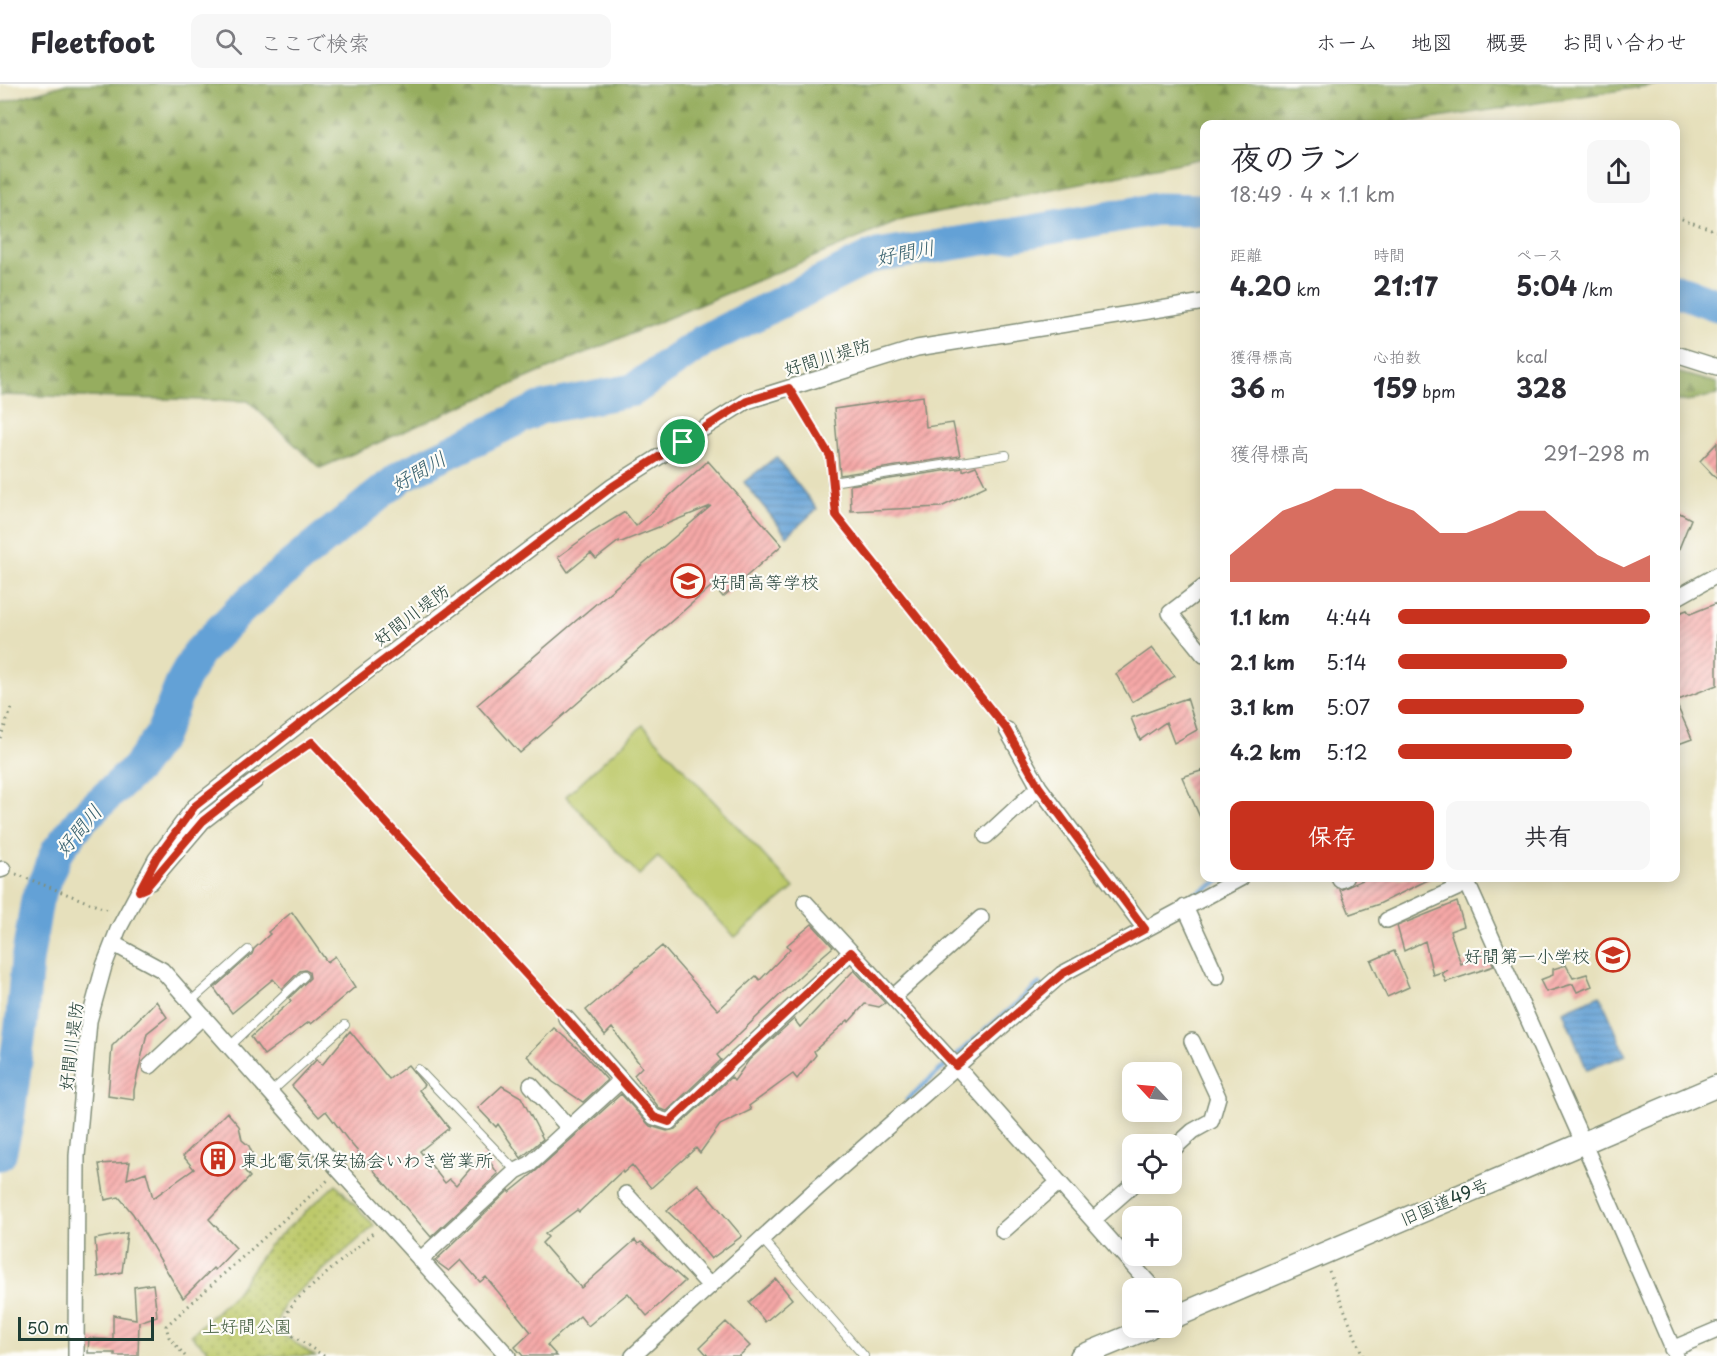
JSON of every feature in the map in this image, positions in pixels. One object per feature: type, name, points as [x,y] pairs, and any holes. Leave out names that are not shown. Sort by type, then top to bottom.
[{"type":"street","name":"好間川堤防","points":[[76,1356],[77,1156],[89,1022],[104,966],[118,930],[156,859],[195,806],[613,486],[747,401],[916,348],[1200,303]]},
{"type":"street","points":[[1680,355],[1717,367]]},
{"type":"street","points":[[1680,595],[1717,575]]},
{"type":"street","points":[[1200,590],[1170,613],[1200,651]]},
{"type":"street","points":[[1007,730],[1039,787],[1142,925]]},
{"type":"street","points":[[139,891],[146,888],[203,821],[255,781]]},
{"type":"street","points":[[986,836],[1039,787]]},
{"type":"street","points":[[633,1356],[1062,974],[1142,925],[1185,907],[1233,882]]},
{"type":"street","points":[[1387,920],[1462,882]]},
{"type":"street","points":[[1467,882],[1674,1353],[1717,1330]]},
{"type":"street","points":[[805,902],[956,1066],[1144,1278]]},
{"type":"street","points":[[1185,907],[1217,977]]},
{"type":"street","points":[[892,997],[981,918]]},
{"type":"street","points":[[114,944],[162,970],[385,1222],[508,1356]]},
{"type":"street","points":[[566,1018],[654,1117],[669,1122],[851,952]]},
{"type":"street","points":[[150,1066],[202,1016]]},
{"type":"street","points":[[1182,1141],[1193,1131],[1211,1121],[1218,1097],[1192,1041]]},
{"type":"street","points":[[420,1260],[516,1171],[530,1164],[617,1084]]},
{"type":"street","points":[[531,1085],[569,1128]]},
{"type":"street","name":"旧国道49号","points":[[1182,1311],[1717,1086]]},
{"type":"street","points":[[1003,1231],[1059,1182]]},
{"type":"street","points":[[626,1194],[710,1286]]},
{"type":"street","points":[[1093,1220],[1123,1194]]},
{"type":"street","points":[[1081,1356],[1125,1338]]},
{"type":"lane","points":[[832,482],[1005,455]]},
{"type":"lane","points":[[190,1002],[248,950]]},
{"type":"lane","points":[[229,1047],[304,976]]},
{"type":"lane","points":[[271,1092],[345,1025]]},
{"type":"lane","points":[[418,1069],[516,1171]]},
{"type":"lane","points":[[762,1239],[864,1356]]},
{"type":"path","points":[[1680,218],[1717,231]]},
{"type":"path","points":[[789,388],[830,456],[836,515],[1007,730]]},
{"type":"path","points":[[0,738],[12,708]]},
{"type":"path","points":[[255,781],[312,742],[566,1018]]},
{"type":"path","points":[[2,869],[112,912]]},
{"type":"path","points":[[184,1356],[169,1337],[166,1326],[339,1170]]},
{"type":"path","points":[[324,1356],[285,1331],[287,1313],[295,1301],[385,1222]]},
{"type":"path","points":[[1322,1254],[1363,1356]]},
{"type":"green space","points":[[67,84],[1673,84],[1425,120],[1200,120],[1200,159],[904,219],[566,361],[320,468],[248,401],[0,395],[0,103]]},
{"type":"green space","points":[[1680,373],[1717,383],[1717,395],[1680,401]]},
{"type":"green space","points":[[643,725],[794,888],[735,937],[658,857],[639,875],[566,796]]},
{"type":"green space","name":"上好間公園","points":[[336,1184],[374,1226],[285,1303],[278,1319],[282,1334],[315,1356],[214,1356],[191,1335],[236,1293],[268,1246]]},
{"type":"water","points":[[776,457],[817,509],[787,536],[744,482]]},
{"type":"water","points":[[1600,995],[1626,1055],[1587,1070],[1563,1011]]},
{"type":"building","points":[[923,396],[926,427],[953,423],[960,456],[840,475],[834,409]]},
{"type":"building","points":[[1717,443],[1717,479],[1700,461]]},
{"type":"building","points":[[708,461],[782,545],[723,597],[713,585],[520,753],[477,705],[711,506],[619,543],[619,541],[596,559],[591,553],[568,572],[558,557],[625,512],[636,526]]},
{"type":"building","points":[[976,466],[986,486],[941,507],[851,511],[850,485],[963,468],[963,471]]},
{"type":"building","points":[[1680,513],[1691,519],[1680,546]]},
{"type":"building","points":[[1717,603],[1717,685],[1680,699],[1680,613],[1687,610],[1690,614]]},
{"type":"building","points":[[1152,648],[1175,676],[1132,702],[1116,674]]},
{"type":"building","points":[[1187,698],[1197,730],[1174,743],[1166,722],[1140,740],[1131,718]]},
{"type":"building","points":[[1680,712],[1692,739],[1680,744]]},
{"type":"building","points":[[1200,771],[1200,817],[1182,777]]},
{"type":"building","points":[[1358,882],[1424,882],[1379,904],[1350,914],[1340,890]]},
{"type":"building","points":[[1457,902],[1464,926],[1450,931],[1461,964],[1487,952],[1494,966],[1446,982],[1442,973],[1448,970],[1433,975],[1425,941],[1404,951],[1397,926]]},
{"type":"building","points":[[292,912],[327,962],[335,956],[355,987],[311,1024],[309,1022],[264,1055],[251,1037],[291,1001],[289,998],[310,978],[309,972],[300,971],[282,989],[273,979],[232,1013],[214,988],[252,954],[254,949],[270,934],[268,932]]},
{"type":"building","points":[[812,924],[833,947],[717,1055],[721,1060],[667,1111],[660,1109],[634,1075],[642,1067],[612,1028],[605,1035],[586,1010],[662,946],[718,1010],[756,976],[760,980],[790,949],[787,945]]},
{"type":"building","points":[[1394,951],[1409,987],[1387,997],[1371,961]]},
{"type":"building","points":[[1566,965],[1573,978],[1587,974],[1592,986],[1577,992],[1573,984],[1546,992],[1540,980],[1553,975],[1553,969]]},
{"type":"building","points":[[854,970],[885,1003],[879,1007],[865,1004],[849,1022],[848,1020],[814,1051],[816,1055],[797,1079],[793,1074],[749,1106],[751,1110],[720,1125],[700,1153],[696,1148],[651,1188],[632,1165],[623,1173],[622,1171],[579,1212],[577,1210],[545,1234],[548,1237],[542,1243],[581,1288],[635,1240],[638,1244],[641,1242],[685,1281],[647,1316],[628,1293],[588,1326],[580,1316],[547,1345],[557,1356],[523,1356],[515,1347],[531,1332],[486,1277],[480,1282],[461,1260],[449,1271],[435,1261],[509,1190],[510,1192],[536,1171],[621,1094],[650,1126],[667,1131],[675,1129],[731,1077],[734,1081],[749,1060],[794,1019],[800,1027]]},
{"type":"building","points":[[156,1001],[167,1017],[147,1033],[134,1090],[134,1100],[108,1096],[112,1046]]},
{"type":"building","points":[[554,1028],[582,1052],[607,1080],[583,1102],[553,1082],[527,1056]]},
{"type":"building","points":[[350,1031],[389,1079],[408,1065],[424,1085],[419,1090],[449,1128],[420,1151],[445,1183],[450,1179],[456,1185],[484,1153],[498,1174],[431,1237],[326,1111],[319,1117],[292,1086],[317,1059],[322,1065]]},
{"type":"building","points":[[502,1086],[521,1097],[543,1139],[521,1158],[498,1124],[496,1127],[478,1108]]},
{"type":"building","points":[[227,1112],[239,1126],[242,1140],[249,1146],[252,1153],[244,1170],[250,1177],[209,1219],[236,1248],[183,1298],[133,1214],[119,1197],[105,1200],[99,1164],[130,1162],[127,1179],[146,1172],[153,1198],[194,1169],[183,1156]]},
{"type":"building","points":[[698,1184],[742,1236],[711,1259],[690,1233],[667,1211]]},
{"type":"building","points":[[127,1233],[122,1272],[98,1277],[95,1239]]},
{"type":"building","points":[[776,1279],[792,1299],[765,1322],[749,1302]]},
{"type":"building","points":[[153,1284],[157,1316],[139,1322],[138,1356],[88,1353],[89,1338],[113,1340],[113,1315],[136,1319],[134,1287]]},
{"type":"building","points":[[726,1322],[750,1346],[739,1356],[708,1356],[700,1347]]},
{"type":"waterway","name":"好間川","points":[[0,1154],[8,1120],[27,961],[37,900],[57,851],[82,819],[137,768],[161,735],[183,680],[198,653],[242,608],[403,475],[540,408],[633,390],[703,341],[871,257],[1157,209],[1200,210]]},
{"type":"waterway","name":"好間川","points":[[1680,291],[1717,305]]},
{"type":"waterway","points":[[1142,923],[1218,882]]},
{"type":"waterway","points":[[958,1054],[1039,984]]},
{"type":"waterway","points":[[907,1100],[946,1065]]},
{"type":"waterway","points":[[622,1356],[688,1295]]},
{"type":"place","name":"好間高等学校","points":[[688,581]]},
{"type":"place","name":"好間第一小学校","points":[[1613,955]]},
{"type":"place","name":"東北電気保安協会いわき営業所","points":[[218,1159]]},
{"type":"route","points":[[789,388],[830,456],[836,515],[1007,730],[1039,787],[1145,929],[1062,974],[956,1066],[851,952],[669,1122],[654,1117],[312,742],[203,821],[146,888],[139,891],[156,859],[195,806],[369,670],[613,486],[683,442],[747,401],[789,388]]}]
